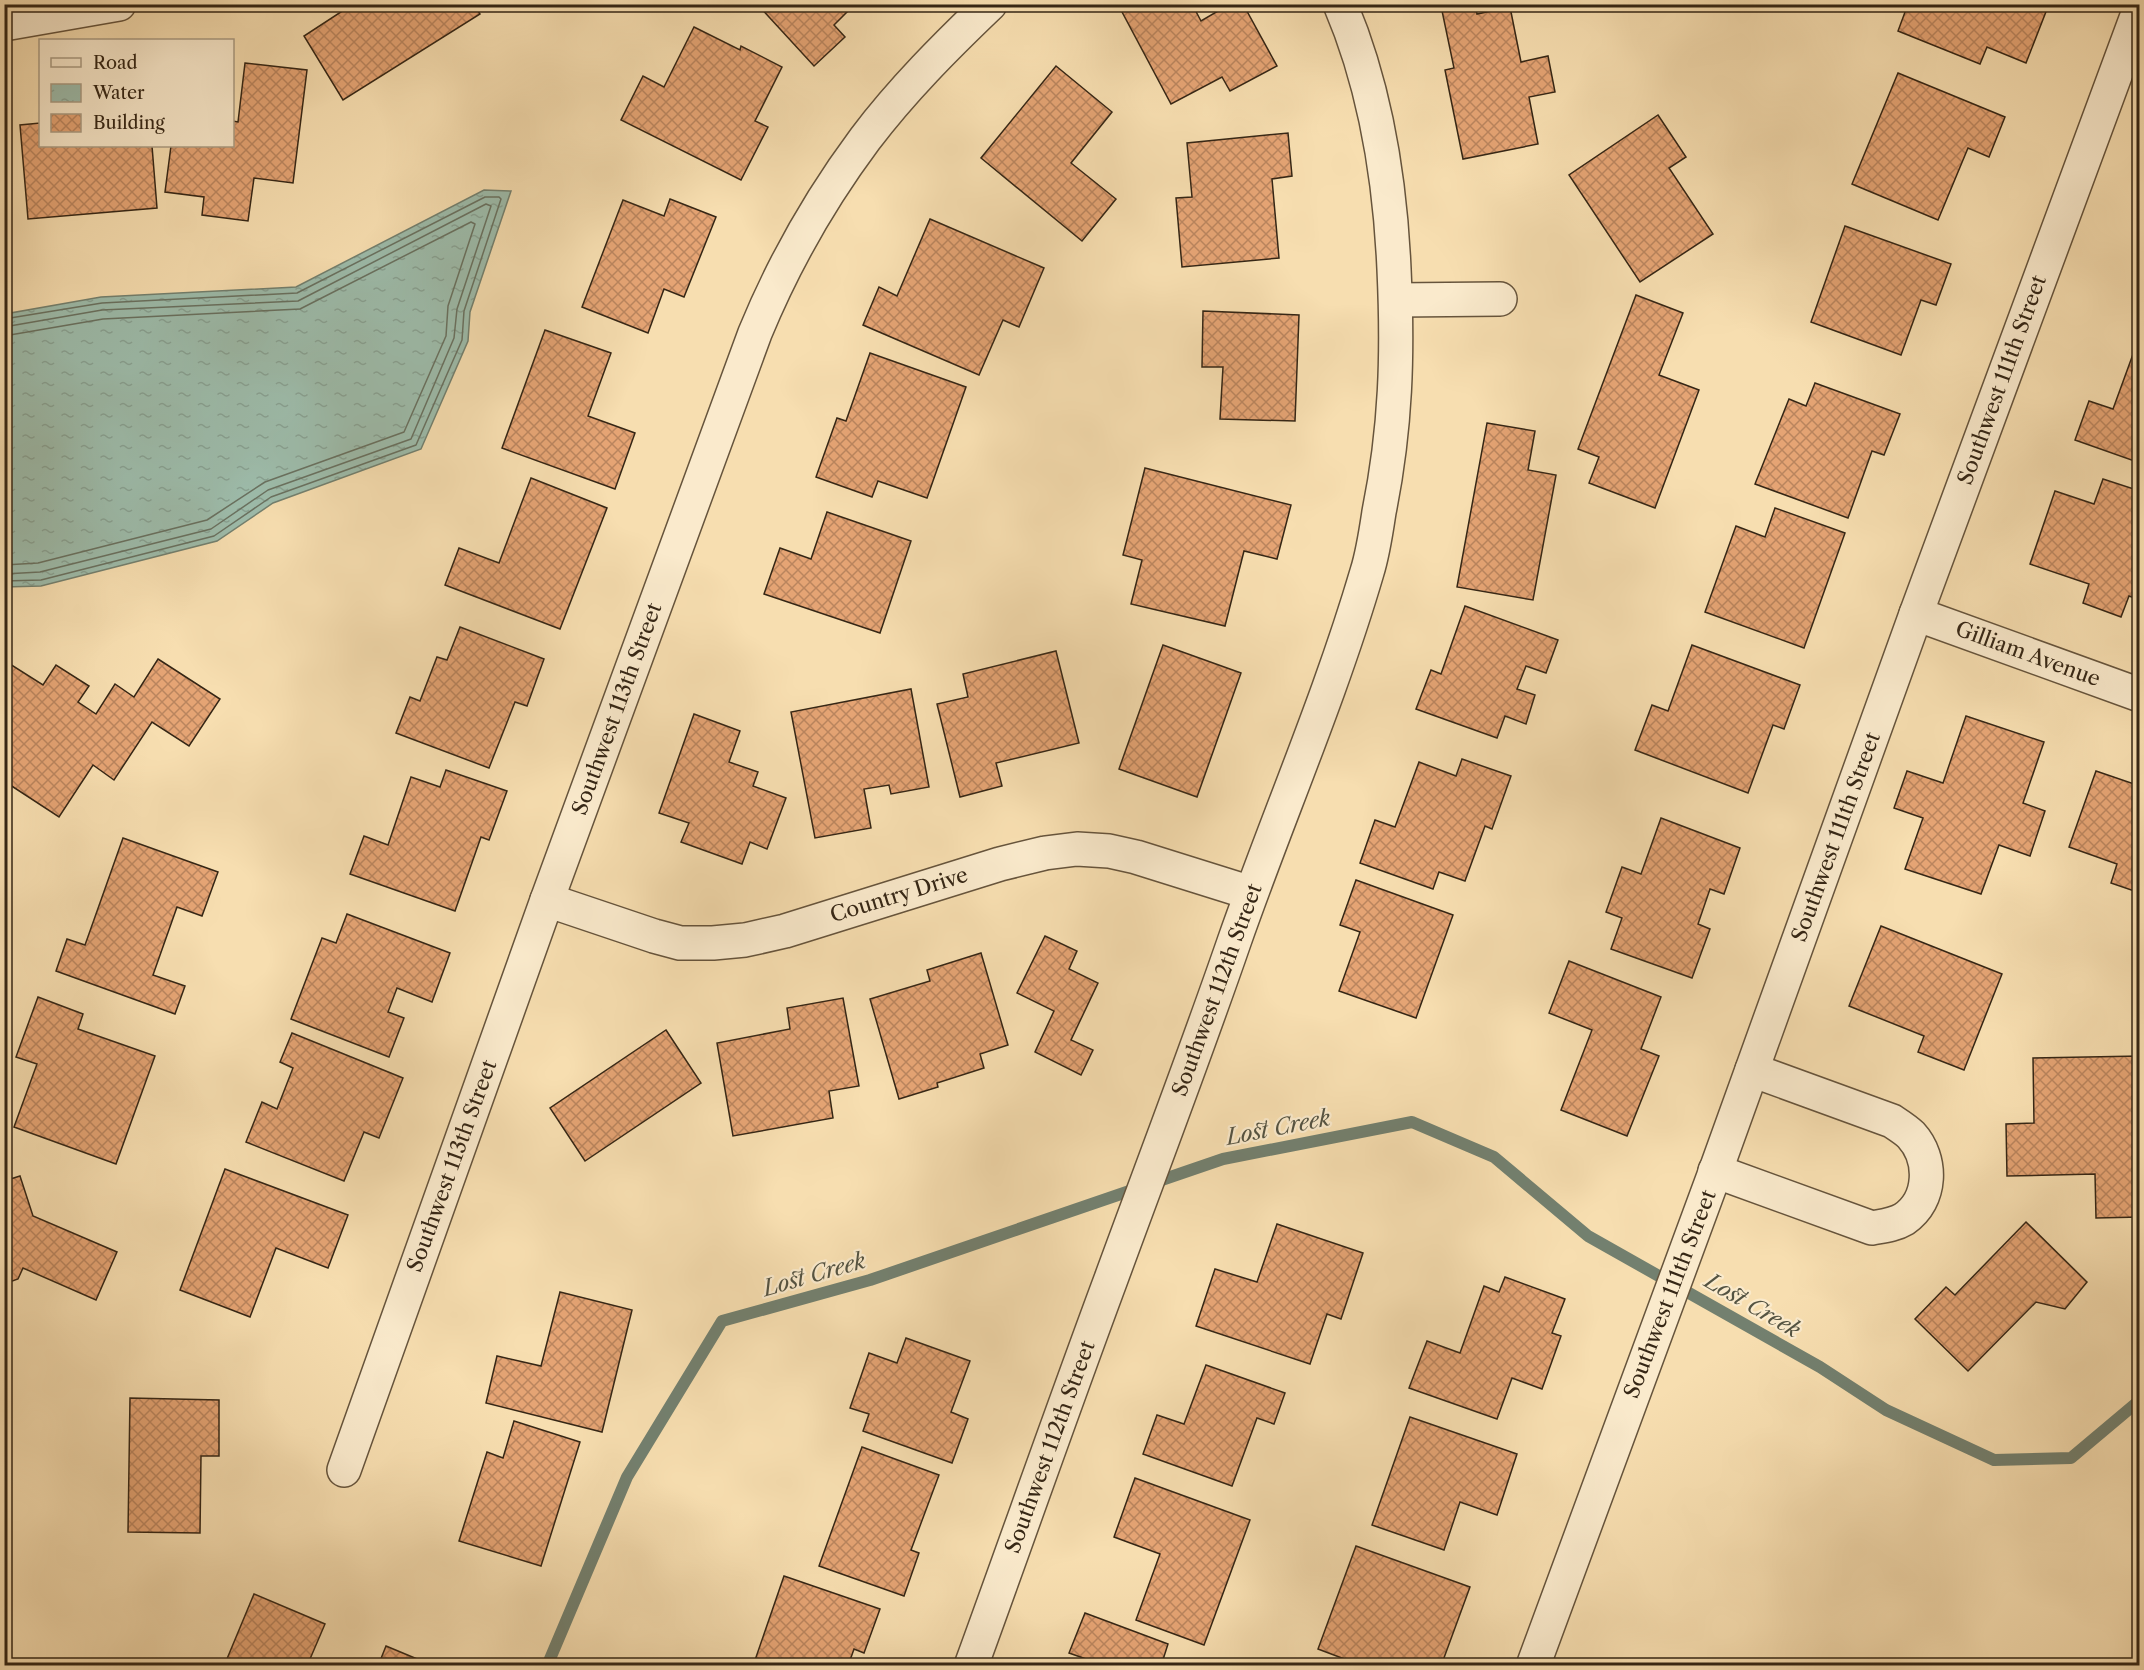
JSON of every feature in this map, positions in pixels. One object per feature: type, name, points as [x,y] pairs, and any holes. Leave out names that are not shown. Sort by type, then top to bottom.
[{"type":"street","points":[[4,24],[119,4]]},
{"type":"street","name":"Southwest 113th Street","points":[[344,1470],[547,900],[755,333],[775,285],[829,193],[866,138],[910,86],[990,4]]},
{"type":"street","name":"Southwest 112th Street","points":[[971,1665],[1111,1278],[1195,1056],[1251,893],[1342,651],[1369,567],[1394,417],[1398,342],[1396,300],[1388,185],[1380,134],[1351,33],[1340,4]]},
{"type":"street","name":"Southwest 111th Street","points":[[1533,1665],[2139,8]]},
{"type":"street","points":[[1396,300],[1500,299]]},
{"type":"street","name":"Gilliam Avenue","points":[[1917,614],[2139,695]]},
{"type":"street","name":"Country Drive","points":[[547,900],[680,943],[745,940],[785,931],[1000,864],[1044,853],[1077,849],[1109,851],[1136,857],[1251,893]]},
{"type":"street","points":[[1714,1175],[1872,1228],[1904,1219],[1918,1206],[1927,1169],[1923,1152],[1911,1134],[1892,1120],[1752,1070]]},
{"type":"water","points":[[484,190],[511,191],[470,312],[468,341],[421,449],[273,503],[217,541],[41,586],[5,587],[5,314],[101,297],[296,287]]},
{"type":"building","points":[[353,4],[474,4],[480,14],[343,100],[304,36]]},
{"type":"building","points":[[757,4],[855,4],[834,25],[845,37],[814,66]]},
{"type":"building","points":[[1132,4],[1192,4],[1201,21],[1230,4],[1243,4],[1277,66],[1230,91],[1222,77],[1171,104],[1121,10]]},
{"type":"building","points":[[1475,4],[1477,14],[1510,7],[1521,62],[1548,56],[1555,92],[1529,97],[1538,144],[1463,159],[1445,70],[1454,68],[1441,6]]},
{"type":"building","points":[[1908,4],[2049,4],[2026,63],[1987,47],[1980,64],[1898,31]]},
{"type":"building","points":[[694,27],[740,50],[741,46],[782,67],[755,121],[768,127],[741,180],[621,120],[643,76],[664,87]]},
{"type":"building","points":[[245,63],[307,70],[293,183],[254,178],[248,221],[202,215],[204,197],[165,192],[171,147],[234,147],[234,121],[238,122]]},
{"type":"building","points":[[1056,66],[1112,112],[1071,163],[1116,199],[1082,241],[981,158]]},
{"type":"building","points":[[1898,73],[2005,117],[1989,157],[1968,148],[1938,220],[1852,184]]},
{"type":"building","points":[[1658,115],[1686,157],[1669,168],[1713,234],[1640,282],[1569,175]]},
{"type":"building","points":[[39,123],[39,147],[152,147],[157,208],[28,219],[20,125]]},
{"type":"building","points":[[1288,133],[1292,176],[1272,179],[1279,258],[1182,267],[1176,198],[1192,197],[1187,143]]},
{"type":"building","points":[[670,199],[716,217],[684,297],[664,289],[648,333],[582,307],[623,200],[664,216]]},
{"type":"building","points":[[930,219],[1044,268],[1019,327],[1003,320],[979,375],[863,325],[879,287],[897,296]]},
{"type":"building","points":[[1845,226],[1951,264],[1936,305],[1921,300],[1901,355],[1811,322]]},
{"type":"building","points":[[1636,295],[1683,313],[1659,375],[1699,390],[1655,508],[1589,483],[1599,457],[1578,449]]},
{"type":"building","points":[[1203,311],[1299,315],[1295,421],[1220,419],[1223,367],[1202,367]]},
{"type":"building","points":[[545,330],[611,353],[588,416],[635,433],[615,489],[502,448]]},
{"type":"building","points":[[2140,335],[2140,463],[2075,440],[2089,401],[2113,409]]},
{"type":"building","points":[[870,353],[966,387],[927,498],[878,481],[872,497],[816,477],[837,418],[846,421]]},
{"type":"building","points":[[1815,383],[1900,414],[1884,455],[1872,451],[1848,518],[1755,484],[1789,399],[1806,406]]},
{"type":"building","points":[[1487,423],[1535,431],[1528,470],[1556,475],[1533,600],[1457,587]]},
{"type":"building","points":[[1145,468],[1291,505],[1277,559],[1244,551],[1225,626],[1131,604],[1142,560],[1123,555]]},
{"type":"building","points":[[531,478],[607,508],[560,629],[445,585],[459,548],[499,563]]},
{"type":"building","points":[[2103,479],[2140,491],[2140,600],[2129,596],[2121,617],[2083,603],[2089,584],[2030,564],[2055,491],[2094,504]]},
{"type":"building","points":[[1775,508],[1845,533],[1804,648],[1705,612],[1736,526],[1765,537]]},
{"type":"building","points":[[827,512],[911,541],[880,633],[764,594],[780,548],[811,559]]},
{"type":"building","points":[[1465,606],[1558,640],[1546,673],[1526,666],[1517,689],[1535,695],[1526,724],[1505,716],[1497,738],[1416,709],[1431,670],[1441,674]]},
{"type":"building","points":[[460,627],[544,659],[527,706],[515,702],[489,768],[396,733],[410,697],[420,701],[437,657],[447,660]]},
{"type":"building","points":[[1163,645],[1241,673],[1197,797],[1119,769]]},
{"type":"building","points":[[1692,645],[1800,685],[1784,729],[1773,725],[1748,793],[1635,750],[1652,705],[1668,711]]},
{"type":"building","points":[[1056,651],[1079,743],[996,763],[1002,786],[960,797],[937,704],[968,697],[963,674]]},
{"type":"building","points":[[158,659],[220,699],[189,746],[152,722],[114,780],[93,765],[59,817],[4,781],[4,672],[10,664],[43,685],[56,665],[89,686],[78,702],[96,714],[115,684],[134,697]]},
{"type":"building","points":[[911,689],[929,787],[891,794],[889,785],[864,789],[871,828],[815,838],[791,712]]},
{"type":"building","points":[[694,714],[740,731],[729,762],[758,772],[753,786],[786,798],[767,849],[750,842],[742,864],[681,842],[689,823],[659,813]]},
{"type":"building","points":[[1966,716],[2044,742],[2023,803],[2045,811],[2030,856],[1999,845],[1981,894],[1905,869],[1923,818],[1894,808],[1907,771],[1943,783]]},
{"type":"building","points":[[1462,759],[1511,776],[1492,829],[1485,826],[1465,881],[1439,872],[1433,889],[1360,863],[1375,820],[1395,827],[1419,762],[1456,776]]},
{"type":"building","points":[[446,770],[507,791],[489,840],[481,837],[455,911],[350,874],[364,836],[388,845],[411,777],[440,787]]},
{"type":"building","points":[[2096,771],[2140,786],[2140,893],[2111,883],[2117,864],[2069,847]]},
{"type":"building","points":[[1661,818],[1740,848],[1724,894],[1710,889],[1698,924],[1710,929],[1692,978],[1611,949],[1622,918],[1606,912],[1622,867],[1641,874]]},
{"type":"building","points":[[123,838],[218,872],[202,916],[177,907],[153,975],[185,986],[175,1014],[56,971],[67,939],[85,945]]},
{"type":"building","points":[[1356,880],[1453,915],[1416,1018],[1339,991],[1360,932],[1340,925]]},
{"type":"building","points":[[347,914],[450,953],[432,1002],[397,988],[388,1012],[404,1018],[389,1057],[291,1019],[322,938],[336,943]]},
{"type":"building","points":[[1881,926],[2002,974],[1964,1070],[1918,1052],[1924,1036],[1849,1006]]},
{"type":"building","points":[[1045,936],[1077,951],[1069,969],[1098,983],[1071,1040],[1093,1050],[1081,1075],[1035,1052],[1054,1011],[1017,993]]},
{"type":"building","points":[[981,953],[1008,1045],[980,1054],[984,1068],[937,1083],[938,1087],[899,1099],[870,999],[930,981],[927,970]]},
{"type":"building","points":[[1569,961],[1661,997],[1641,1049],[1659,1056],[1627,1136],[1561,1110],[1592,1030],[1549,1013]]},
{"type":"building","points":[[38,997],[83,1014],[78,1029],[155,1056],[116,1164],[14,1127],[37,1064],[16,1057]]},
{"type":"building","points":[[843,998],[859,1086],[829,1091],[833,1118],[733,1136],[717,1043],[790,1029],[787,1008]]},
{"type":"building","points":[[666,1030],[701,1083],[585,1161],[550,1108]]},
{"type":"building","points":[[292,1033],[403,1078],[379,1138],[364,1132],[344,1181],[246,1142],[262,1102],[277,1109],[293,1068],[280,1062]]},
{"type":"building","points":[[2140,1056],[2140,1217],[2096,1218],[2095,1174],[2007,1176],[2006,1124],[2034,1123],[2033,1058]]},
{"type":"building","points":[[225,1169],[348,1215],[328,1268],[276,1248],[250,1317],[180,1290]]},
{"type":"building","points":[[20,1176],[33,1216],[117,1252],[96,1300],[23,1268],[18,1279],[4,1284],[4,1181]]},
{"type":"building","points":[[2026,1222],[2087,1282],[2065,1309],[2036,1302],[1968,1371],[1915,1319],[1946,1287],[1955,1295]]},
{"type":"building","points":[[1277,1224],[1363,1253],[1341,1319],[1327,1314],[1310,1364],[1196,1326],[1215,1269],[1257,1282]]},
{"type":"building","points":[[1505,1277],[1565,1299],[1552,1333],[1561,1336],[1542,1389],[1512,1378],[1497,1419],[1409,1388],[1427,1341],[1460,1353],[1484,1286],[1499,1292]]},
{"type":"building","points":[[560,1292],[632,1310],[602,1432],[486,1403],[497,1356],[541,1366]]},
{"type":"building","points":[[906,1338],[970,1361],[951,1412],[968,1419],[952,1463],[863,1431],[869,1414],[850,1408],[869,1353],[897,1363]]},
{"type":"building","points":[[1206,1365],[1285,1393],[1274,1424],[1257,1418],[1232,1486],[1143,1454],[1157,1415],[1184,1424]]},
{"type":"building","points":[[130,1398],[219,1400],[219,1456],[201,1456],[200,1533],[128,1532]]},
{"type":"building","points":[[1410,1417],[1517,1454],[1497,1515],[1460,1502],[1444,1550],[1372,1525]]},
{"type":"building","points":[[514,1421],[580,1442],[541,1566],[459,1541],[487,1452],[503,1458]]},
{"type":"building","points":[[862,1447],[939,1475],[911,1550],[919,1553],[904,1596],[819,1566]]},
{"type":"building","points":[[1135,1478],[1250,1520],[1204,1645],[1136,1620],[1160,1554],[1114,1537]]},
{"type":"building","points":[[1356,1546],[1470,1587],[1441,1666],[1363,1666],[1318,1649]]},
{"type":"building","points":[[784,1576],[880,1609],[864,1653],[854,1649],[848,1666],[753,1666]]},
{"type":"building","points":[[254,1594],[325,1624],[307,1666],[224,1666]]},
{"type":"building","points":[[1085,1613],[1168,1644],[1161,1666],[1087,1666],[1089,1660],[1069,1653]]},
{"type":"building","points":[[386,1646],[434,1666],[378,1666]]},
{"type":"waterway","name":"Lost Creek","points":[[547,1666],[627,1477],[722,1321],[870,1280],[1223,1159],[1412,1122],[1494,1157],[1588,1236],[1820,1367],[1886,1410],[1994,1460],[2071,1458],[2140,1400]]}]
